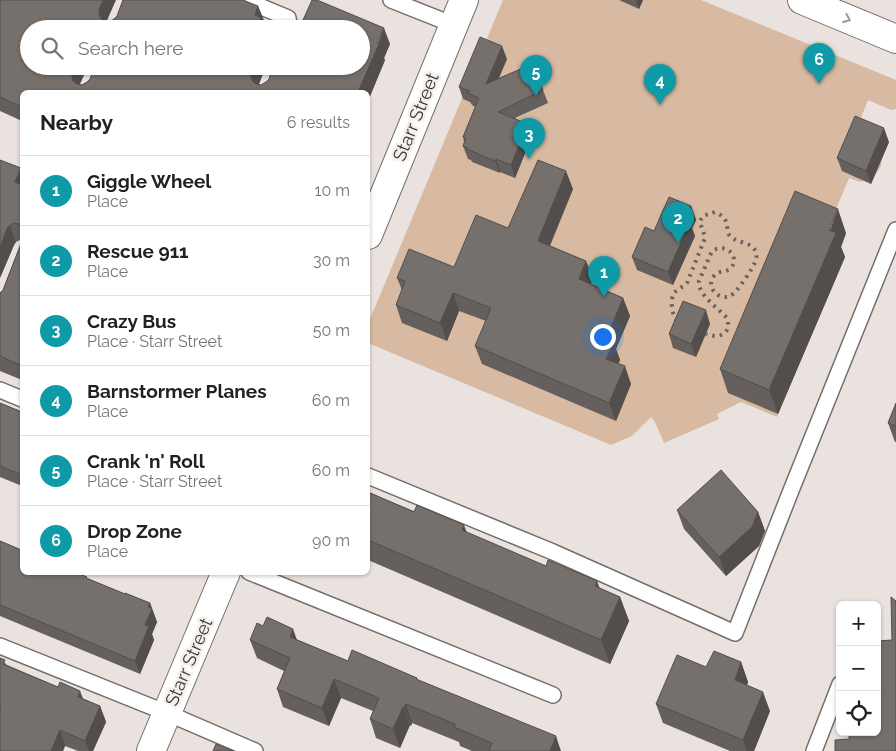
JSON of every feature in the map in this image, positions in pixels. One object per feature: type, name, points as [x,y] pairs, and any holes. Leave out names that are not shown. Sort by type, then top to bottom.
[{"type":"street","name":"Starr Street","points":[[370,230],[464,0]]},
{"type":"street","points":[[802,0],[896,39]]},
{"type":"street","name":"Starr Street","points":[[151,751],[225,575]]},
{"type":"lane","points":[[245,0],[288,18],[288,20]]},
{"type":"lane","points":[[391,0],[454,25]]},
{"type":"lane","points":[[370,477],[553,552],[735,633],[896,230]]},
{"type":"lane","points":[[0,390],[20,397]]},
{"type":"lane","points":[[256,575],[553,695]]},
{"type":"lane","points":[[0,646],[167,713],[255,751]]},
{"type":"lane","points":[[814,751],[837,691]]},
{"type":"shaded area","points":[[503,0],[701,0],[896,80],[896,109],[891,110],[868,100],[856,130],[883,151],[881,166],[873,178],[860,182],[849,178],[830,224],[833,259],[840,263],[777,417],[741,402],[717,414],[719,419],[664,443],[651,417],[632,436],[611,445],[370,344],[370,319]]},
{"type":"building","points":[[0,0],[103,0],[99,9],[100,18],[103,20],[20,20],[20,75],[72,75],[73,81],[82,85],[90,79],[92,75],[251,75],[253,82],[261,85],[269,79],[270,75],[365,75],[359,90],[20,90],[20,106],[0,97]]},
{"type":"building","points":[[123,0],[243,0],[258,6],[255,15],[261,18],[260,20],[112,20],[117,16]]},
{"type":"building","points":[[312,0],[317,0],[365,20],[303,20]]},
{"type":"building","points":[[370,22],[384,28],[377,43],[379,44],[370,65]]},
{"type":"building","points":[[480,37],[502,46],[486,84],[532,64],[543,90],[498,112],[528,124],[511,165],[496,159],[495,161],[463,146],[466,138],[463,137],[479,98],[467,93],[470,91],[459,87]]},
{"type":"building","points":[[855,116],[884,128],[866,171],[837,158]]},
{"type":"building","points":[[0,160],[20,168],[15,182],[20,184],[20,224],[14,223],[7,228],[0,247]]},
{"type":"building","points":[[538,160],[566,171],[538,241],[586,261],[579,279],[623,298],[606,339],[614,342],[606,359],[625,366],[609,403],[475,346],[491,308],[453,293],[440,323],[396,305],[405,281],[397,278],[409,249],[454,267],[476,215],[508,228]]},
{"type":"building","points":[[795,191],[838,209],[829,230],[836,233],[769,390],[720,369]]},
{"type":"building","points":[[669,197],[691,206],[685,220],[690,222],[668,272],[632,257],[645,227],[654,231]]},
{"type":"building","points":[[20,246],[20,365],[0,356],[0,293],[3,290]]},
{"type":"building","points":[[683,301],[706,310],[691,344],[669,334]]},
{"type":"building","points":[[0,403],[20,411],[20,474],[0,466]]},
{"type":"building","points":[[896,403],[896,426],[888,423]]},
{"type":"building","points":[[721,470],[758,512],[752,527],[719,557],[677,510]]},
{"type":"building","points":[[370,493],[414,512],[417,505],[464,525],[462,530],[546,566],[548,560],[597,581],[595,586],[620,597],[601,640],[370,541]]},
{"type":"building","points":[[0,541],[20,551],[20,575],[82,575],[150,603],[148,607],[152,609],[145,625],[149,626],[135,661],[0,605]]},
{"type":"building","points":[[891,597],[896,601],[896,751],[835,751],[835,740],[849,739],[849,736],[881,736],[881,641],[892,640]]},
{"type":"building","points":[[267,617],[293,629],[290,637],[348,661],[352,650],[416,679],[556,736],[550,751],[489,751],[492,743],[454,727],[455,724],[406,704],[393,729],[370,719],[379,698],[334,679],[322,708],[277,689],[290,658],[250,640],[257,623],[263,626]]},
{"type":"building","points":[[714,651],[741,662],[735,680],[763,692],[743,740],[656,704],[677,655],[706,667]]},
{"type":"building","points":[[0,658],[5,660],[3,664],[58,687],[60,682],[80,691],[78,697],[100,706],[85,741],[60,730],[51,751],[0,751]]},
{"type":"building","points":[[216,744],[234,751],[213,751]]},
{"type":"railway","points":[[683,325],[676,320],[673,314],[673,296],[674,293],[687,283],[705,238],[700,221],[703,216],[715,212],[726,220],[730,236],[754,248],[756,257],[749,273],[733,294],[722,297],[714,292],[711,284],[712,280],[716,274],[731,268],[734,259],[731,252],[723,248],[712,251],[699,281],[699,286],[709,301],[727,318],[728,328],[720,335],[706,334]]},
{"type":"place","name":"Drop Zone","points":[[819,84]]},
{"type":"place","name":"Crank 'n' Roll","points":[[536,96]]},
{"type":"place","name":"Barnstormer Planes","points":[[660,105]]},
{"type":"place","name":"Crazy Bus","points":[[529,159]]},
{"type":"place","name":"Rescue 911","points":[[678,243]]},
{"type":"place","name":"Giggle Wheel","points":[[604,297]]}]
